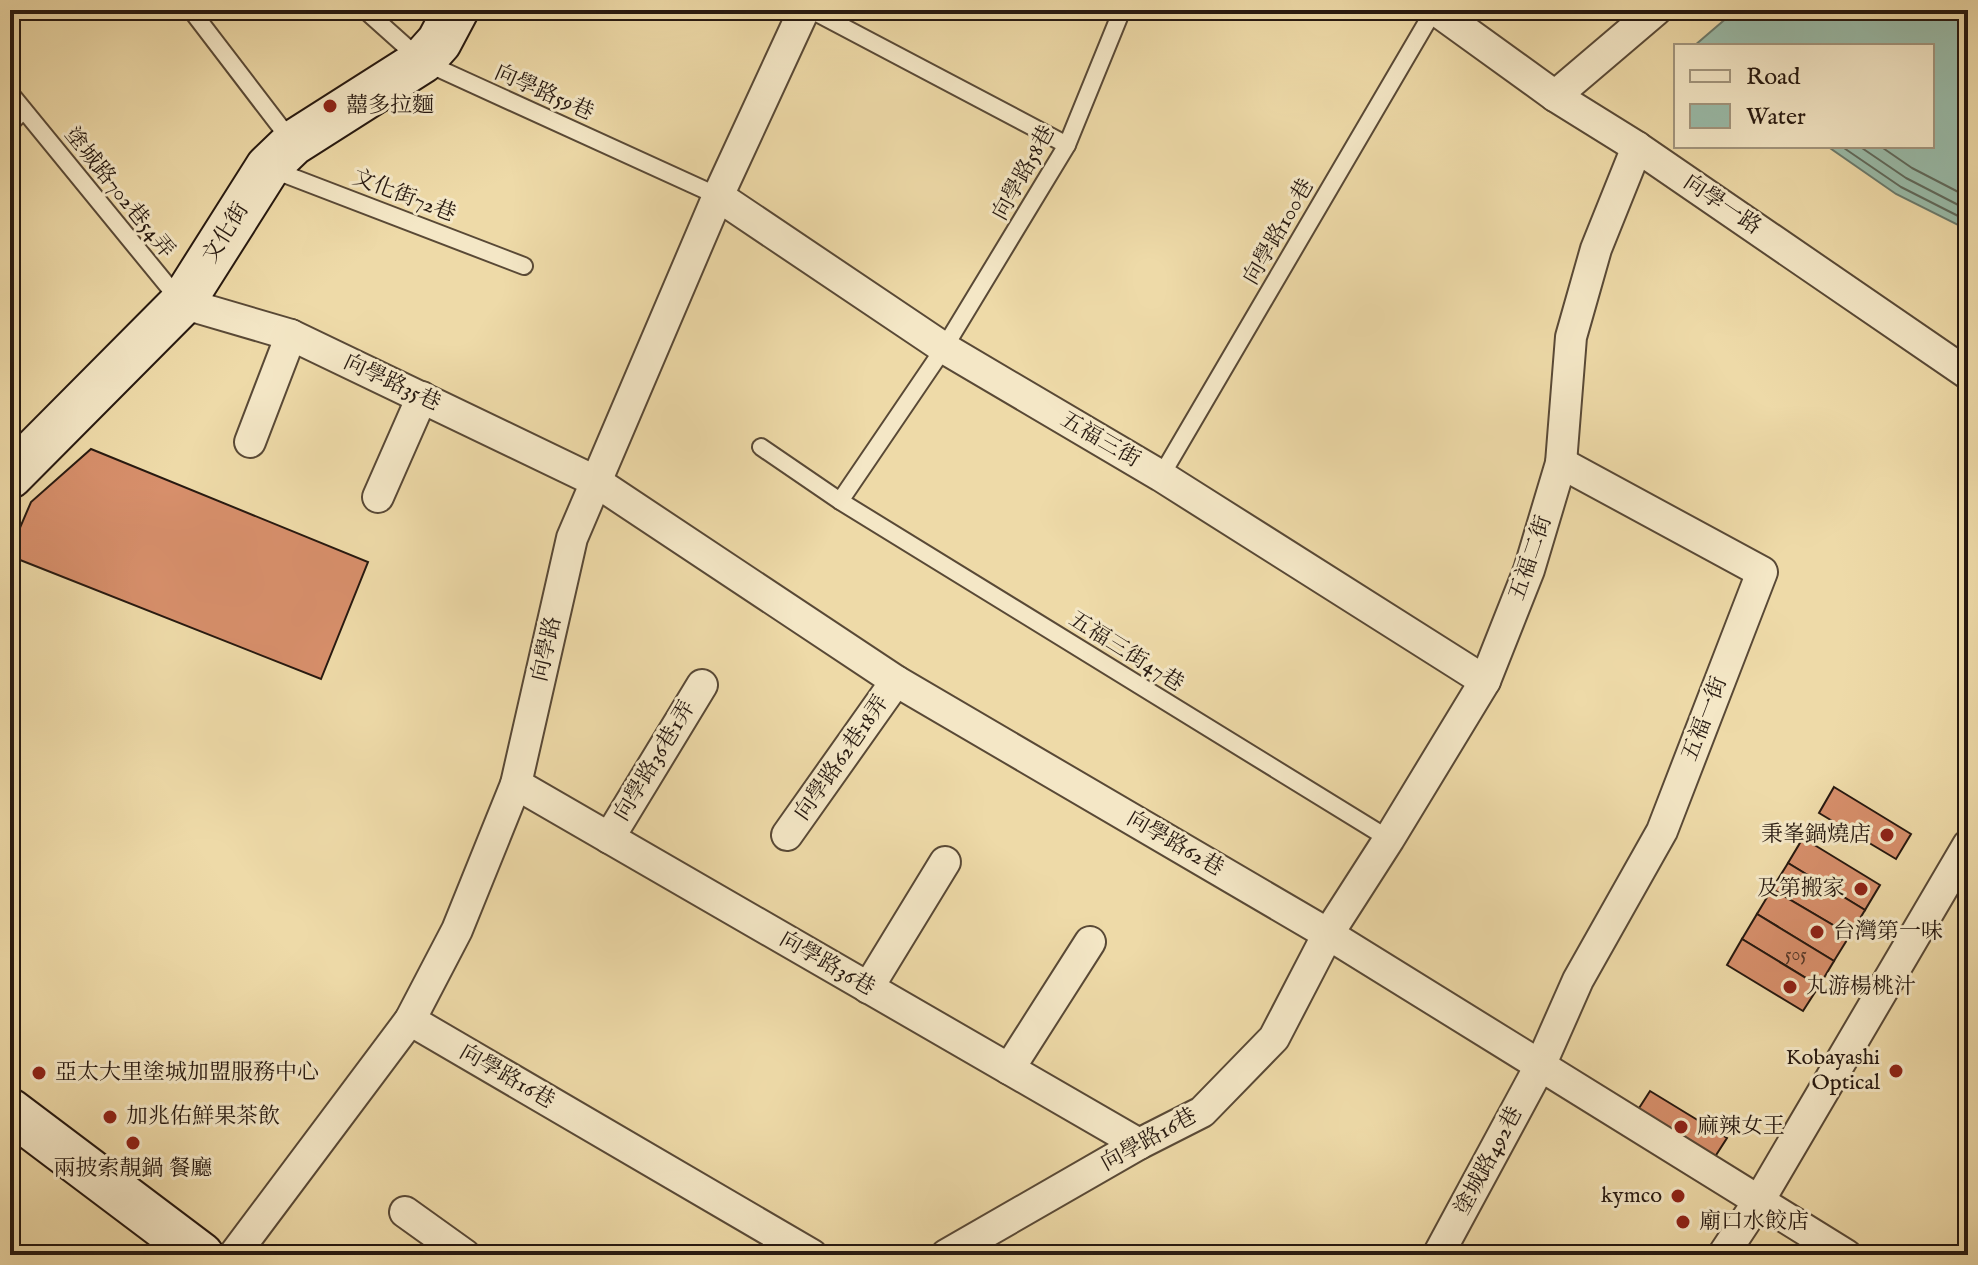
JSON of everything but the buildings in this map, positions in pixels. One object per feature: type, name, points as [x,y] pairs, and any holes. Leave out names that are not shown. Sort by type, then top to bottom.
[{"type":"street","name":"文化街","points":[[10,476],[182,303],[280,155],[422,61],[439,42],[456,10]]},
{"type":"street","name":"向學路","points":[[234,1255],[410,1020],[457,930],[516,784],[572,538],[718,196],[804,10]]},
{"type":"street","name":"向學一路","points":[[1435,10],[1555,96],[1637,147],[1968,374]]},
{"type":"street","points":[[1555,96],[1656,10]]},
{"type":"street","name":"五福二街","points":[[1328,934],[1485,681],[1529,570],[1561,463],[1571,337],[1596,249],[1637,147]]},
{"type":"street","name":"五福三街","points":[[718,196],[944,348],[1161,476],[1485,681]]},
{"type":"street","name":"向學路35巷","points":[[182,303],[291,335],[595,481]]},
{"type":"street","points":[[250,442],[291,335]]},
{"type":"street","points":[[378,497],[422,397]]},
{"type":"street","name":"五福一街","points":[[1540,1066],[1578,980],[1662,831],[1762,572],[1561,463]]},
{"type":"street","name":"向學路62巷","points":[[595,481],[896,681],[1328,934],[1846,1255]]},
{"type":"street","name":"向學路62巷18弄","points":[[787,835],[896,681]]},
{"type":"street","name":"向學路36巷1弄","points":[[609,838],[702,685]]},
{"type":"street","name":"向學路36巷","points":[[516,784],[1139,1144]]},
{"type":"street","points":[[1723,1255],[1760,1199],[1968,845]]},
{"type":"street","points":[[868,988],[945,862]]},
{"type":"street","name":"向學路16巷","points":[[946,1255],[1139,1144],[1202,1112],[1274,1038],[1328,934]]},
{"type":"street","points":[[1009,1069],[1090,942]]},
{"type":"street","name":"向學路16巷","points":[[410,1020],[812,1255]]},
{"type":"street","name":"塗城路492巷","points":[[1438,1255],[1540,1066]]},
{"type":"street","points":[[10,1111],[201,1255]]},
{"type":"street","points":[[405,1212],[465,1255]]},
{"type":"lane","points":[[191,10],[280,155]]},
{"type":"lane","name":"向學路59巷","points":[[365,10],[422,61],[718,196]]},
{"type":"lane","points":[[811,10],[1067,145]]},
{"type":"lane","name":"向學路58巷","points":[[944,348],[1067,145],[1122,10]]},
{"type":"lane","name":"向學路100巷","points":[[1161,476],[1435,10]]},
{"type":"lane","name":"塗城路702巷54弄","points":[[10,93],[182,303]]},
{"type":"lane","points":[[10,124],[23,110]]},
{"type":"lane","name":"文化街72巷","points":[[280,155],[524,266]]},
{"type":"lane","points":[[840,501],[944,348]]},
{"type":"lane","name":"五福三街47巷","points":[[761,447],[840,501],[1389,839]]},
{"type":"water","points":[[1736,10],[1968,10],[1968,230],[1896,194],[1830,148],[1934,148],[1934,44],[1696,44]]},
{"type":"place","name":"囍多拉麵","points":[[330,106]]},
{"type":"place","name":"秉峯鍋燒店","points":[[1887,835]]},
{"type":"place","name":"及第搬家","points":[[1861,889]]},
{"type":"place","name":"台灣第一味","points":[[1817,932]]},
{"type":"place","name":"丸游楊桃汁","points":[[1790,987]]},
{"type":"place","name":"Kobayashi Optical","points":[[1896,1071]]},
{"type":"place","name":"亞太大里塗城加盟服務中心","points":[[39,1073]]},
{"type":"place","name":"加兆佑鮮果茶飲","points":[[110,1117]]},
{"type":"place","name":"麻辣女王","points":[[1681,1127]]},
{"type":"place","name":"兩披索靚鍋 餐廳","points":[[133,1143]]},
{"type":"place","name":"kymco","points":[[1678,1196]]},
{"type":"place","name":"廟口水餃店","points":[[1683,1222]]}]
